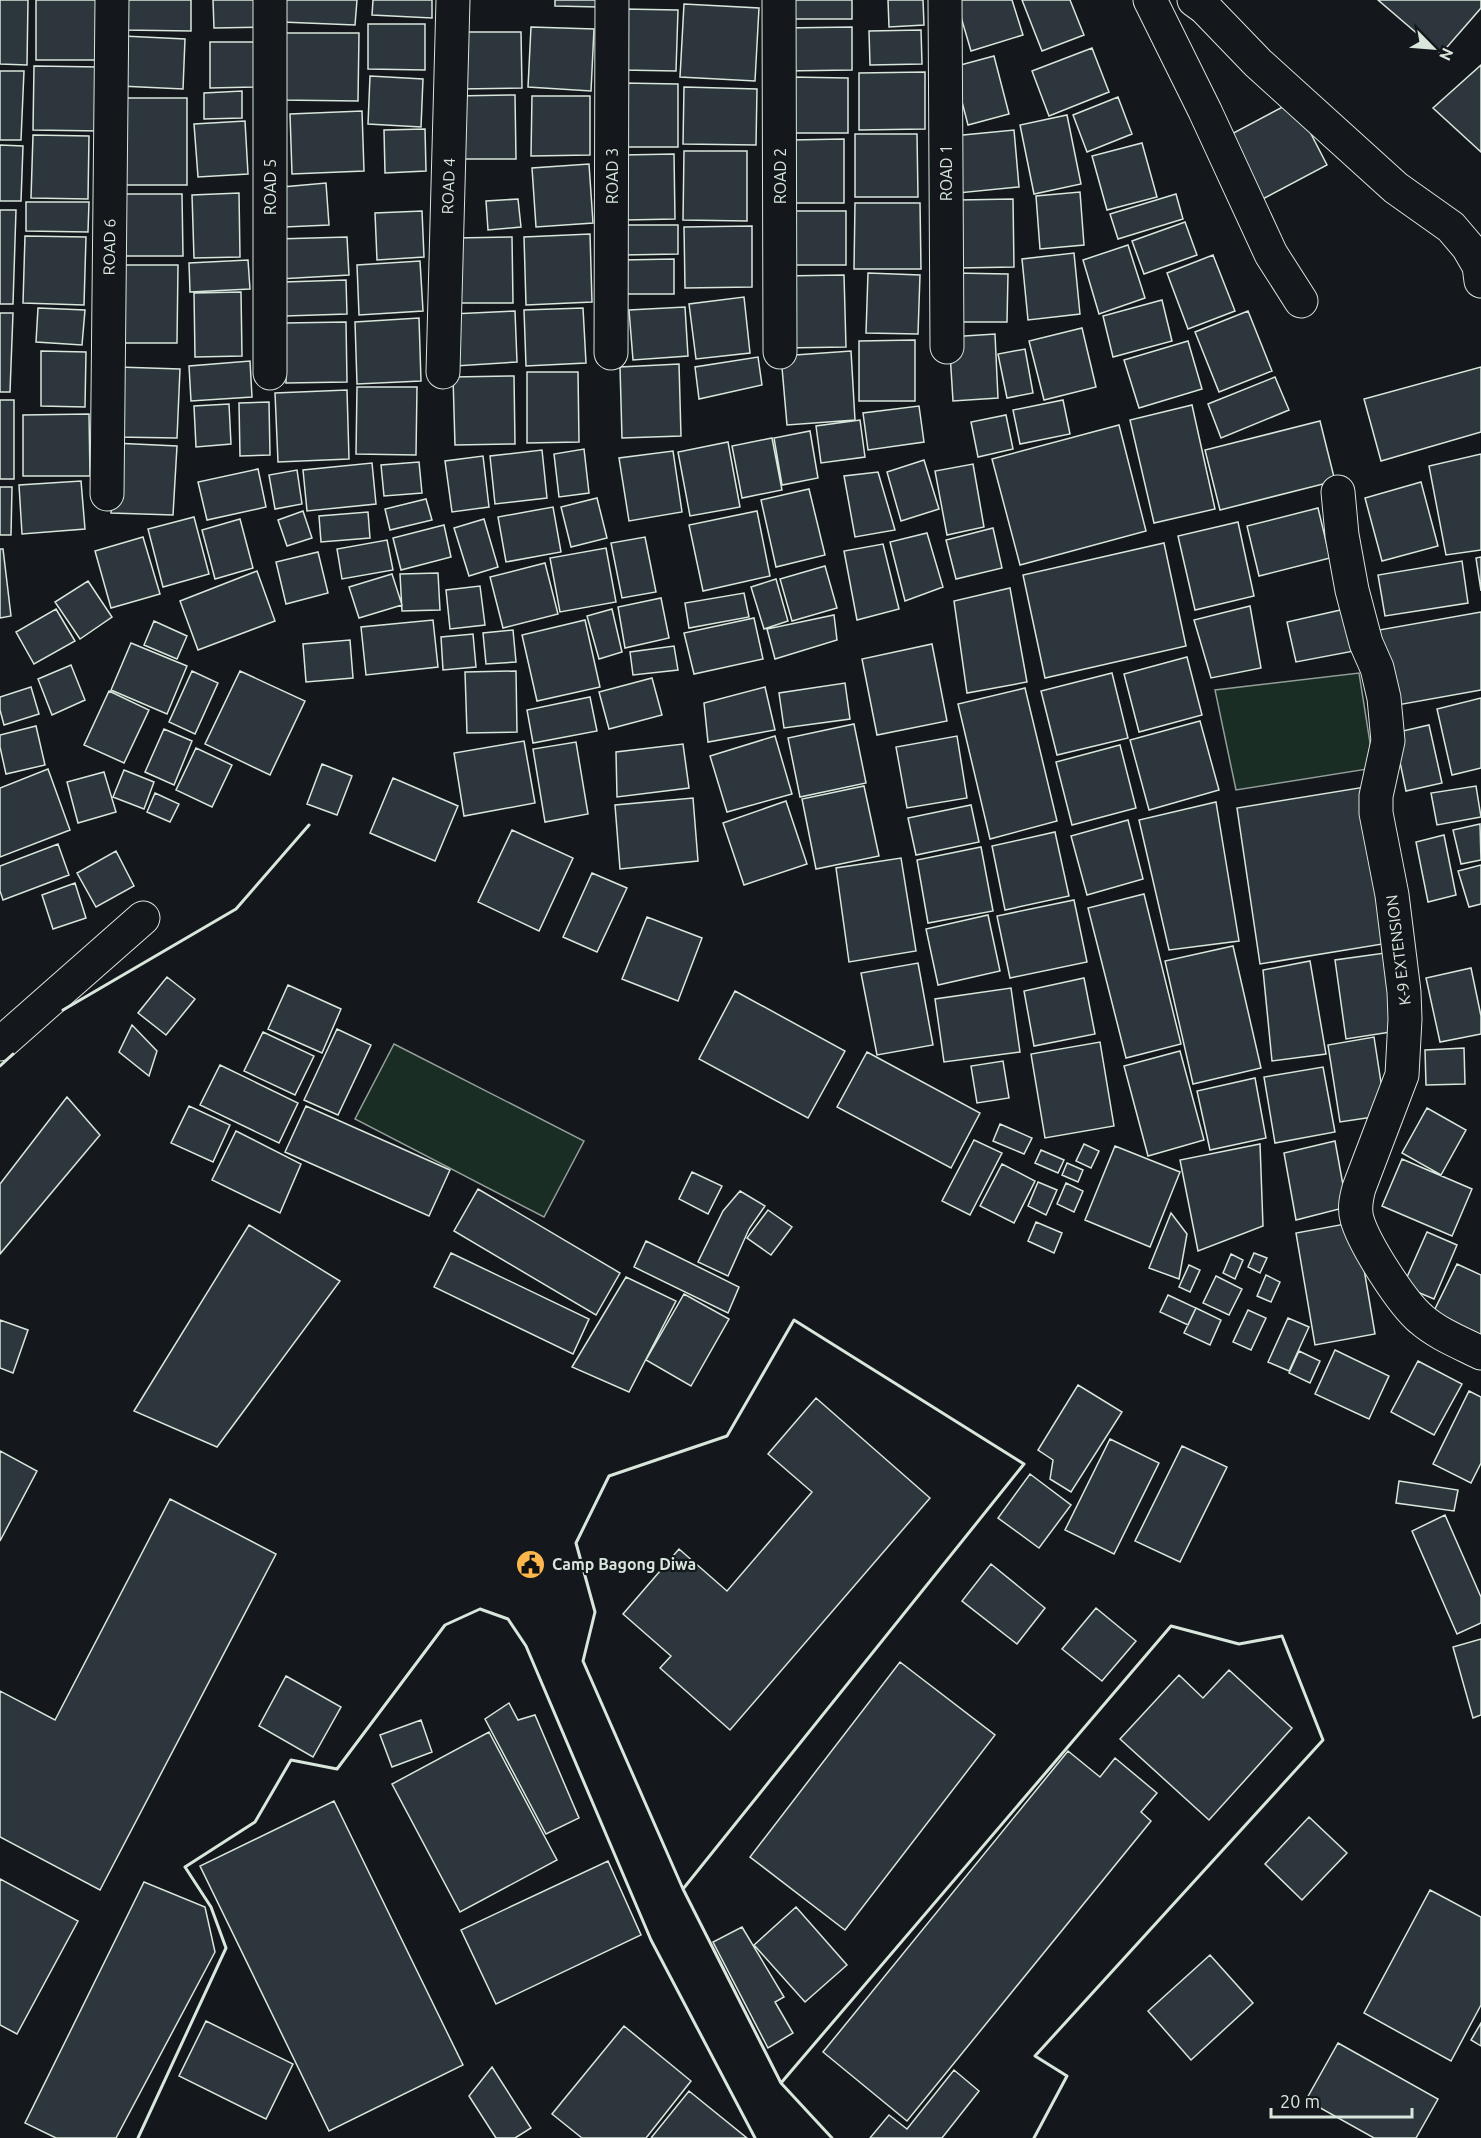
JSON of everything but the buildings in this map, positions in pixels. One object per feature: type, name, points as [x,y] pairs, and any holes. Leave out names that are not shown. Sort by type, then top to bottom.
[{"type":"street","name":"ROAD 6","points":[[107,494],[112,0]]},
{"type":"street","name":"ROAD 5","points":[[270,0],[270,373]]},
{"type":"street","name":"ROAD 4","points":[[443,372],[453,0]]},
{"type":"street","name":"ROAD 3","points":[[611,353],[612,0]]},
{"type":"street","name":"ROAD 2","points":[[779,0],[780,352]]},
{"type":"street","name":"ROAD 1","points":[[945,0],[947,347]]},
{"type":"street","points":[[1150,0],[1205,111],[1271,254],[1301,301]]},
{"type":"street","points":[[1194,0],[1205,8],[1258,63],[1396,188],[1450,227],[1468,248],[1479,266],[1481,281]]},
{"type":"street","name":"K-9 EXTENSION","points":[[1338,492],[1342,535],[1352,590],[1366,643],[1377,668],[1384,698],[1388,741],[1376,796],[1376,813],[1392,895],[1404,992],[1405,1019],[1402,1075],[1359,1188],[1355,1204],[1356,1218],[1388,1277],[1414,1313],[1424,1322],[1481,1353]]},
{"type":"street","points":[[0,1044],[143,918]]},
{"type":"green space","points":[[1359,673],[1374,768],[1236,790],[1215,690]]},
{"type":"green space","points":[[394,1044],[584,1141],[544,1217],[355,1119]]},
{"type":"wall","points":[[63,1010],[236,909],[309,825]]},
{"type":"wall","points":[[0,1066],[13,1054]]},
{"type":"wall","points":[[683,1889],[1024,1464],[794,1320],[727,1436],[609,1476],[576,1543],[595,1612],[583,1661],[683,1889],[781,2083]]},
{"type":"wall","points":[[138,2138],[226,1948],[211,1907],[185,1867],[255,1822],[291,1760],[337,1769],[445,1625],[480,1609],[508,1619],[526,1646],[651,1940],[755,2138]]},
{"type":"wall","points":[[832,2138],[781,2083],[1171,1626],[1239,1644],[1282,1636],[1323,1740],[1035,2056],[1067,2076],[1034,2138]]},
{"type":"place","name":"Camp Bagong Diwa","points":[[531,1564]]}]
